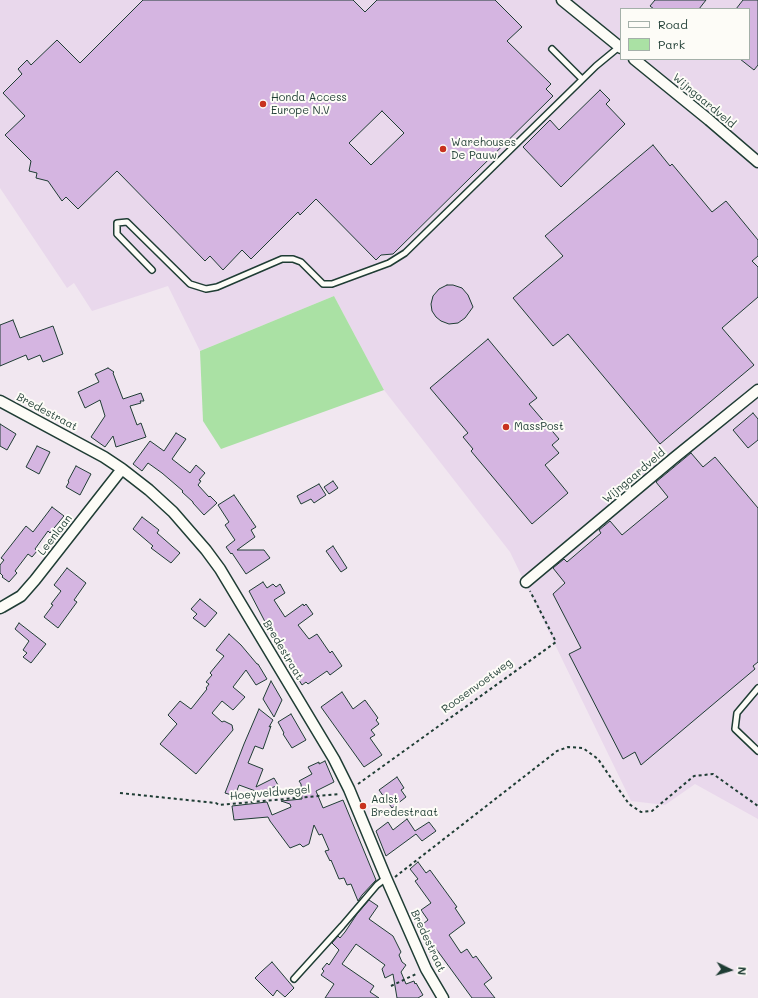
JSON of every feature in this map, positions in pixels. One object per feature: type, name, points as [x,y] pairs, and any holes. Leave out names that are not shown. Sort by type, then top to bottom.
[{"type":"street","points":[[562,0],[620,47]]},
{"type":"street","name":"Wijngaardveld","points":[[635,60],[758,162]]},
{"type":"street","name":"Wijngaardveld","points":[[526,582],[669,462],[758,390]]},
{"type":"street","name":"Bredestraat","points":[[0,401],[104,457],[122,469],[149,490],[173,512],[206,550],[220,569],[334,758],[349,789],[426,969],[443,998]]},
{"type":"street","name":"Leenlaan","points":[[0,608],[21,596],[122,469]]},
{"type":"lane","points":[[152,270],[117,234],[117,223],[128,222],[190,284],[206,289],[217,288],[282,259],[292,258],[302,262],[323,284],[332,284],[389,263],[405,253],[582,79],[620,47]]},
{"type":"lane","points":[[552,49],[582,79]]},
{"type":"lane","points":[[758,688],[737,713],[735,729],[758,751]]},
{"type":"lane","points":[[294,979],[377,885],[387,880]]},
{"type":"path","name":"Roosenvoetweg","points":[[349,789],[556,642],[526,582]]},
{"type":"path","points":[[387,880],[557,751],[568,747],[583,748],[598,760],[629,804],[641,812],[652,811],[694,776],[713,774],[758,806]]},
{"type":"path","name":"Hoeyveldwegel","points":[[120,793],[216,803],[219,805],[342,794],[349,789]]},
{"type":"path","points":[[391,986],[426,969]]},
{"type":"shaded area","points":[[0,0],[758,0],[758,819],[695,784],[665,805],[631,801],[510,552],[384,390],[334,296],[200,351],[168,286],[92,311],[74,283],[67,288],[0,188]]},
{"type":"green space","points":[[334,296],[384,390],[221,449],[203,421],[200,351]]},
{"type":"building","points":[[143,0],[353,0],[365,12],[377,0],[495,0],[522,27],[507,41],[551,84],[546,89],[553,96],[393,254],[381,255],[376,260],[316,199],[300,215],[298,212],[251,259],[242,250],[223,270],[210,256],[205,261],[117,171],[78,209],[66,197],[62,201],[48,181],[36,178],[37,173],[29,171],[31,161],[5,135],[25,116],[3,93],[22,74],[18,69],[27,60],[31,65],[57,40],[80,63]],"holes":[[[382,111],[404,133],[371,165],[349,143]]]},
{"type":"building","points":[[655,0],[706,0],[700,8],[653,8],[650,6]]},
{"type":"building","points":[[743,0],[758,0],[758,65],[754,70],[741,60],[750,60],[750,8],[737,8]]},
{"type":"building","points":[[600,90],[610,100],[606,104],[625,124],[561,187],[523,147],[550,120],[559,130]]},
{"type":"building","points":[[653,145],[670,166],[672,164],[712,212],[726,201],[758,240],[758,256],[752,261],[758,267],[758,297],[722,328],[754,365],[660,444],[568,334],[553,346],[513,298],[563,256],[545,236]]},
{"type":"building","points":[[447,285],[462,288],[468,295],[473,307],[465,318],[458,323],[449,324],[441,321],[432,311],[431,304],[433,296],[439,289]]},
{"type":"building","points":[[13,320],[20,338],[53,326],[63,354],[43,362],[40,355],[28,360],[26,355],[0,366],[0,325]]},
{"type":"building","name":"MassPost","points":[[488,339],[537,398],[529,404],[559,439],[552,445],[559,453],[545,465],[568,493],[532,524],[471,451],[473,449],[463,437],[468,433],[430,388]]},
{"type":"building","points":[[108,368],[114,372],[113,373],[123,399],[141,393],[144,401],[140,401],[141,403],[130,406],[137,425],[141,423],[146,437],[116,447],[113,436],[105,447],[91,437],[105,416],[100,400],[85,408],[78,392],[99,382],[95,374]]},
{"type":"building","points":[[753,413],[758,419],[758,440],[748,448],[733,430]]},
{"type":"building","points":[[0,424],[16,434],[7,450],[0,446]]},
{"type":"building","points":[[176,433],[186,439],[172,459],[190,473],[196,465],[205,473],[199,480],[201,481],[198,485],[217,503],[204,515],[182,492],[183,491],[162,473],[148,463],[142,471],[133,464],[150,441],[164,451]]},
{"type":"building","points":[[37,446],[50,452],[39,474],[26,467]]},
{"type":"building","points":[[691,453],[703,467],[715,457],[758,508],[758,662],[753,666],[755,669],[641,765],[635,752],[623,759],[569,654],[581,648],[553,594],[565,583],[553,568],[564,559],[567,562],[601,533],[599,530],[610,521],[622,535],[668,497],[656,482]]},
{"type":"building","points":[[76,466],[91,474],[80,495],[66,487]]},
{"type":"building","points":[[333,481],[338,488],[329,494],[324,487]]},
{"type":"building","points":[[319,484],[326,495],[314,503],[311,499],[301,504],[297,496]]},
{"type":"building","points":[[234,495],[256,527],[251,530],[255,537],[237,550],[264,550],[270,558],[246,574],[232,553],[231,554],[226,547],[235,540],[225,525],[229,522],[218,505]]},
{"type":"building","points":[[52,507],[64,516],[50,533],[48,531],[35,549],[37,551],[32,557],[28,554],[15,571],[17,573],[9,582],[2,577],[3,576],[0,573],[0,565],[4,560],[1,558],[26,526],[33,532]]},
{"type":"building","points":[[142,517],[159,530],[157,533],[180,553],[171,563],[151,548],[153,546],[133,529]]},
{"type":"building","points":[[333,546],[347,568],[341,572],[326,551]]},
{"type":"building","points":[[67,568],[86,583],[74,600],[77,602],[58,628],[44,617],[53,605],[51,604],[61,591],[54,585]]},
{"type":"building","points":[[263,582],[267,588],[273,584],[276,587],[280,584],[285,593],[274,600],[285,617],[303,604],[304,606],[306,604],[313,614],[298,625],[309,639],[317,634],[330,653],[332,651],[342,666],[330,675],[327,671],[308,684],[306,682],[302,685],[274,639],[249,591]]},
{"type":"building","points":[[200,599],[217,613],[205,627],[193,618],[197,614],[191,609]]},
{"type":"building","points":[[19,623],[46,644],[31,663],[23,657],[27,653],[23,650],[29,641],[15,629]]},
{"type":"building","points":[[229,634],[258,664],[267,679],[256,685],[246,670],[233,687],[245,697],[233,710],[222,701],[212,713],[222,722],[224,721],[232,725],[233,730],[196,774],[160,744],[177,724],[168,715],[180,701],[191,709],[207,689],[206,688],[209,684],[206,682],[212,675],[210,673],[224,656],[216,650]]},
{"type":"building","points":[[271,681],[282,700],[274,717],[263,699]]},
{"type":"building","points":[[342,692],[353,709],[365,700],[378,718],[376,720],[379,724],[371,730],[375,735],[370,738],[382,755],[364,767],[321,707]]},
{"type":"building","points":[[259,709],[273,720],[269,727],[271,726],[263,749],[255,746],[248,763],[263,769],[256,787],[274,778],[278,785],[261,793],[239,785],[235,796],[225,793],[244,744]]},
{"type":"building","points":[[291,714],[306,740],[292,748],[283,734],[284,733],[278,722]]},
{"type":"building","points":[[325,761],[334,782],[316,791],[323,808],[343,800],[376,880],[358,901],[351,884],[347,885],[344,878],[339,879],[331,860],[330,861],[325,851],[329,850],[322,834],[319,835],[314,825],[309,844],[303,847],[300,844],[290,848],[268,817],[234,820],[232,806],[267,802],[272,815],[291,807],[290,804],[281,801],[302,799],[301,784],[299,781],[312,774],[308,767]]},
{"type":"building","points":[[397,777],[404,788],[401,790],[406,797],[392,808],[379,790]]},
{"type":"building","points":[[407,819],[415,831],[429,822],[436,831],[422,841],[416,834],[386,856],[376,831],[388,822],[393,830]]},
{"type":"building","points":[[418,862],[426,873],[430,870],[457,907],[455,908],[465,923],[449,935],[461,953],[467,949],[473,958],[476,956],[492,978],[484,984],[495,998],[472,998],[434,946],[429,950],[418,928],[428,920],[421,910],[431,903],[415,881],[418,879],[410,869]]},
{"type":"building","points":[[369,900],[378,906],[369,919],[393,936],[401,952],[399,955],[402,962],[406,965],[401,972],[406,984],[414,981],[415,984],[416,983],[423,995],[418,998],[397,998],[393,974],[385,978],[382,969],[385,965],[356,944],[342,964],[374,986],[370,992],[379,998],[325,998],[334,984],[321,975],[324,971],[322,969],[327,963],[329,965],[339,950],[332,943],[338,936],[340,938]]},
{"type":"building","points":[[272,962],[294,988],[285,997],[277,990],[273,996],[255,978]]},
{"type":"place","name":"Honda Access Europe N.V","points":[[263,104]]},
{"type":"place","name":"Warehouses De Pauw","points":[[443,149]]},
{"type":"place","name":"MassPost","points":[[506,427]]},
{"type":"place","name":"Aalst Bredestraat","points":[[363,806]]}]
